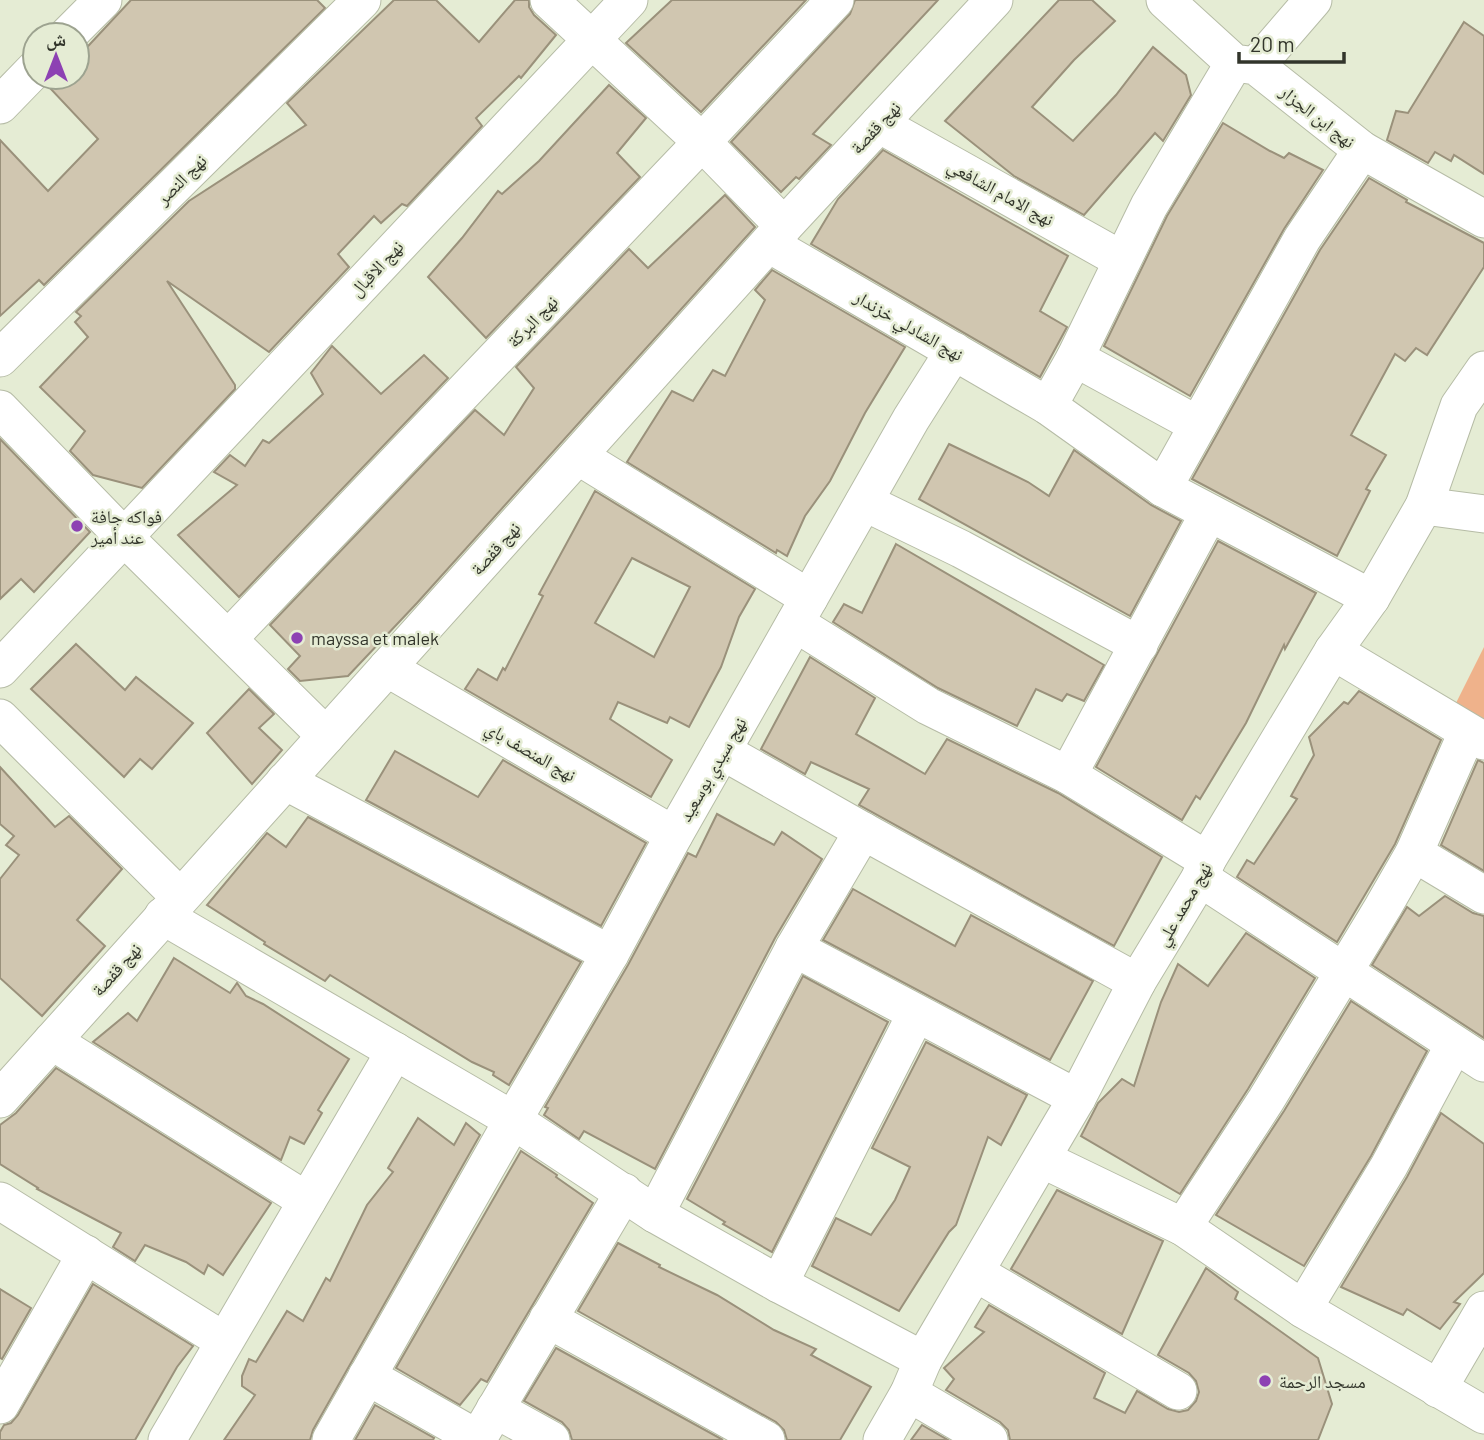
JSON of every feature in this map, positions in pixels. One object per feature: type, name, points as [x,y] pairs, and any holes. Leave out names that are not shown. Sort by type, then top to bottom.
[{"type":"street","points":[[82,21],[103,0]]},
{"type":"street","name":"نهج النصر","points":[[0,358],[362,0]]},
{"type":"street","name":"نهج الشادلي خزندار","points":[[549,0],[702,142],[777,235],[954,351],[1048,406],[1163,488],[1371,598]]},
{"type":"street","name":"نهج الاقبال","points":[[0,669],[629,0]]},
{"type":"street","name":"نهج البركة","points":[[228,639],[835,0]]},
{"type":"street","name":"نهج قفصة","points":[[0,1099],[777,235],[994,0]]},
{"type":"street","name":"نهج ابن الجزار","points":[[1165,0],[1245,65],[1362,150],[1484,219]]},
{"type":"street","points":[[1048,406],[1075,358],[1149,206],[1245,65],[1313,0]]},
{"type":"street","points":[[0,105],[21,83]]},
{"type":"street","name":"نهج الامام الشافعي","points":[[879,124],[1122,260]]},
{"type":"street","points":[[1163,488],[1302,239],[1362,150]]},
{"type":"street","name":"نهج سيدي بوسعيد","points":[[331,1440],[610,954],[674,835],[911,419],[954,351]]},
{"type":"street","points":[[1075,358],[1198,425]]},
{"type":"street","name":"نهج محمد علي","points":[[882,1440],[909,1393],[923,1360],[1077,1098],[1137,982],[1333,651],[1371,598],[1423,506],[1459,406],[1484,370]]},
{"type":"street","points":[[0,409],[124,537],[326,736]]},
{"type":"street","points":[[578,456],[802,611],[928,706],[1068,775],[1204,869],[1343,973],[1469,1054],[1389,1166],[1303,1309]]},
{"type":"street","points":[[864,502],[961,549],[1139,645]]},
{"type":"street","points":[[1423,506],[1484,514]]},
{"type":"street","points":[[1068,775],[1209,513]]},
{"type":"street","points":[[1183,1227],[1266,1100],[1343,973],[1414,853],[1475,737],[1333,651]]},
{"type":"street","name":"نهج المنصف باي","points":[[387,668],[674,835]]},
{"type":"street","points":[[0,718],[172,907],[395,1051],[513,1119],[655,1214],[779,1284],[923,1360]]},
{"type":"street","points":[[722,751],[1137,982]]},
{"type":"street","points":[[285,781],[610,954]]},
{"type":"street","points":[[655,1214],[794,948],[863,831]]},
{"type":"street","points":[[1414,853],[1484,895]]},
{"type":"street","points":[[794,948],[1077,1098]]},
{"type":"street","points":[[779,1284],[916,1014]]},
{"type":"street","points":[[52,1041],[307,1201]]},
{"type":"street","points":[[167,1440],[395,1051]]},
{"type":"street","points":[[1042,1159],[1183,1227],[1303,1309],[1484,1415]]},
{"type":"street","points":[[483,1429],[624,1192]]},
{"type":"street","points":[[0,1201],[224,1341]]},
{"type":"street","points":[[4,1390],[86,1254]]},
{"type":"street","points":[[976,1273],[1178,1391]]},
{"type":"street","points":[[1438,1389],[1484,1310]]},
{"type":"street","points":[[548,1319],[766,1440]]},
{"type":"street","points":[[367,1376],[483,1429],[551,1440]]},
{"type":"street","points":[[909,1393],[989,1440]]},
{"type":"shaded area","points":[[1484,647],[1484,730],[1451,713]]},
{"type":"building","points":[[131,0],[317,0],[325,8],[44,285],[39,280],[0,316],[0,140],[48,191],[98,139],[53,91],[91,91],[91,43]]},
{"type":"building","points":[[394,0],[436,0],[479,42],[515,0],[529,0],[529,7],[534,15],[556,35],[521,78],[519,76],[476,118],[482,126],[407,206],[402,204],[381,223],[374,216],[338,254],[349,267],[269,352],[167,281],[235,385],[235,389],[142,488],[93,475],[70,451],[85,431],[40,387],[88,337],[75,322],[81,316],[76,312],[189,201],[306,125],[287,103]]},
{"type":"building","points":[[672,0],[806,0],[701,112],[626,43]]},
{"type":"building","points":[[855,0],[938,0],[813,134],[831,145],[799,179],[796,177],[781,192],[731,142],[850,14]]},
{"type":"building","points":[[1059,0],[1092,0],[1115,21],[1074,60],[1032,107],[1073,141],[1116,95],[1153,47],[1186,75],[1191,95],[1163,141],[1155,133],[1084,215],[1014,176],[945,121]]},
{"type":"building","points":[[1464,22],[1484,36],[1484,174],[1454,155],[1451,161],[1435,152],[1428,163],[1387,140],[1396,111],[1408,113]]},
{"type":"building","points":[[609,85],[646,118],[617,153],[640,177],[486,338],[428,277],[498,191],[502,194],[539,161]]},
{"type":"building","points":[[1223,123],[1284,158],[1289,153],[1323,170],[1284,229],[1190,396],[1104,346],[1167,216]]},
{"type":"building","points":[[883,150],[1068,256],[1040,311],[1067,327],[1040,377],[811,244],[838,199]]},
{"type":"building","points":[[1369,178],[1407,200],[1406,202],[1484,243],[1484,267],[1427,355],[1416,348],[1405,361],[1395,354],[1351,435],[1386,455],[1366,489],[1370,491],[1337,556],[1192,479],[1320,250]]},
{"type":"building","points":[[725,195],[755,227],[348,676],[300,681],[288,669],[300,656],[270,625],[475,410],[504,435],[534,388],[516,367],[629,249],[648,268]]},
{"type":"building","points":[[772,270],[905,347],[865,413],[830,481],[805,516],[787,556],[777,550],[776,553],[627,462],[672,391],[693,401],[713,370],[725,376],[765,300],[755,290]]},
{"type":"building","points":[[332,346],[381,394],[424,355],[448,378],[239,597],[178,535],[237,485],[214,472],[230,455],[245,466],[263,440],[269,443],[323,394],[311,373]]},
{"type":"building","points":[[0,439],[90,532],[34,592],[21,579],[0,599]]},
{"type":"building","points":[[949,444],[1028,482],[1049,496],[1074,450],[1151,505],[1181,521],[1130,616],[919,499]]},
{"type":"building","points":[[595,491],[755,589],[739,617],[721,667],[689,727],[670,717],[667,723],[618,702],[610,719],[672,760],[651,797],[465,689],[478,669],[497,680],[503,668],[505,670],[543,596],[539,594]],"holes":[[[632,558],[690,587],[654,657],[595,623]]]},
{"type":"building","points":[[1218,541],[1316,593],[1285,649],[1284,645],[1246,723],[1200,799],[1196,796],[1182,820],[1096,767]]},
{"type":"building","points":[[896,544],[1104,665],[1084,701],[1067,694],[1062,701],[1036,689],[1017,726],[938,688],[833,622],[844,604],[862,613]]},
{"type":"building","points":[[76,644],[125,690],[136,677],[193,723],[152,769],[140,759],[124,777],[31,689]]},
{"type":"building","points":[[810,657],[875,698],[856,734],[925,774],[947,739],[1058,793],[1162,857],[1114,946],[859,805],[869,789],[811,762],[805,774],[761,749]]},
{"type":"building","points":[[249,689],[274,714],[259,728],[282,750],[252,784],[207,733]]},
{"type":"building","points":[[1359,691],[1441,740],[1395,844],[1337,942],[1237,877],[1247,860],[1254,864],[1297,799],[1291,796],[1314,755],[1309,737],[1344,702],[1348,704]]},
{"type":"building","points":[[395,751],[478,797],[503,760],[646,843],[601,926],[366,800]]},
{"type":"building","points":[[1478,760],[1484,763],[1484,871],[1441,845]]},
{"type":"building","points":[[0,767],[55,827],[69,816],[122,869],[77,920],[105,946],[42,1016],[0,978],[0,879],[19,855],[6,845],[14,836],[0,824]]},
{"type":"building","points":[[717,814],[774,845],[782,832],[822,859],[775,938],[655,1169],[584,1131],[579,1139],[544,1115],[548,1108],[545,1107],[628,965],[688,853],[696,857]]},
{"type":"building","points":[[308,817],[581,962],[509,1085],[493,1075],[494,1072],[472,1062],[330,975],[325,981],[207,905],[267,833],[286,847]]},
{"type":"building","points":[[853,889],[955,946],[971,915],[1093,981],[1050,1060],[823,940]]},
{"type":"building","points":[[1445,896],[1473,913],[1484,916],[1484,1038],[1372,965],[1407,907],[1419,916]]},
{"type":"building","points":[[1246,933],[1315,978],[1180,1194],[1081,1136],[1098,1103],[1122,1079],[1134,1086],[1161,1002],[1178,964],[1208,986]]},
{"type":"building","points":[[174,958],[230,993],[237,983],[246,996],[349,1059],[318,1110],[322,1113],[304,1144],[290,1137],[281,1160],[93,1042],[128,1013],[137,1021]]},
{"type":"building","points":[[803,976],[888,1022],[772,1252],[723,1224],[725,1222],[687,1199]]},
{"type":"building","points":[[1351,1001],[1427,1051],[1371,1156],[1304,1266],[1216,1215]]},
{"type":"building","points":[[926,1042],[1027,1095],[1001,1145],[988,1137],[956,1225],[899,1311],[812,1266],[836,1218],[871,1235],[895,1200],[910,1167],[872,1148]]},
{"type":"building","points":[[56,1068],[271,1203],[223,1275],[208,1265],[204,1274],[186,1262],[145,1245],[135,1261],[113,1247],[121,1233],[37,1189],[0,1164],[0,1125],[16,1113]]},
{"type":"building","points":[[1441,1113],[1484,1144],[1484,1273],[1454,1302],[1460,1304],[1440,1329],[1407,1309],[1403,1315],[1341,1287],[1407,1177]]},
{"type":"building","points":[[418,1118],[454,1145],[466,1123],[480,1135],[313,1430],[310,1440],[224,1440],[255,1395],[242,1386],[242,1376],[249,1359],[256,1362],[287,1311],[303,1321],[326,1278],[330,1281],[367,1205],[393,1172],[388,1168]]},
{"type":"building","points":[[521,1151],[593,1203],[487,1382],[481,1379],[460,1405],[396,1368]]},
{"type":"building","points":[[1057,1190],[1163,1241],[1122,1334],[1011,1269]]},
{"type":"building","points":[[618,1243],[660,1265],[659,1267],[717,1295],[774,1330],[816,1349],[811,1355],[871,1387],[840,1440],[787,1440],[784,1430],[776,1422],[578,1311]]},
{"type":"building","points":[[1206,1268],[1238,1292],[1235,1299],[1318,1358],[1332,1404],[1318,1440],[1010,1440],[1008,1430],[1000,1422],[946,1390],[954,1379],[944,1368],[984,1332],[975,1327],[989,1305],[1105,1373],[1094,1398],[1125,1413],[1137,1391],[1168,1409],[1179,1412],[1188,1410],[1196,1401],[1199,1392],[1196,1381],[1189,1373],[1158,1355]]},
{"type":"building","points":[[93,1284],[193,1346],[177,1367],[135,1440],[0,1440],[4,1425],[11,1423],[18,1415]]},
{"type":"building","points":[[0,1289],[31,1308],[2,1359],[0,1358]]},
{"type":"building","points":[[556,1348],[723,1440],[572,1440],[569,1430],[562,1422],[524,1401]]},
{"type":"building","points":[[375,1405],[434,1438],[433,1440],[355,1440]]},
{"type":"building","points":[[922,1425],[948,1440],[911,1440]]},
{"type":"place","name":"فواكه جافة عند أمير","points":[[77,526]]},
{"type":"place","name":"mayssa et malek","points":[[297,638]]},
{"type":"place","name":"مسجد الرحمة","points":[[1265,1381]]}]
